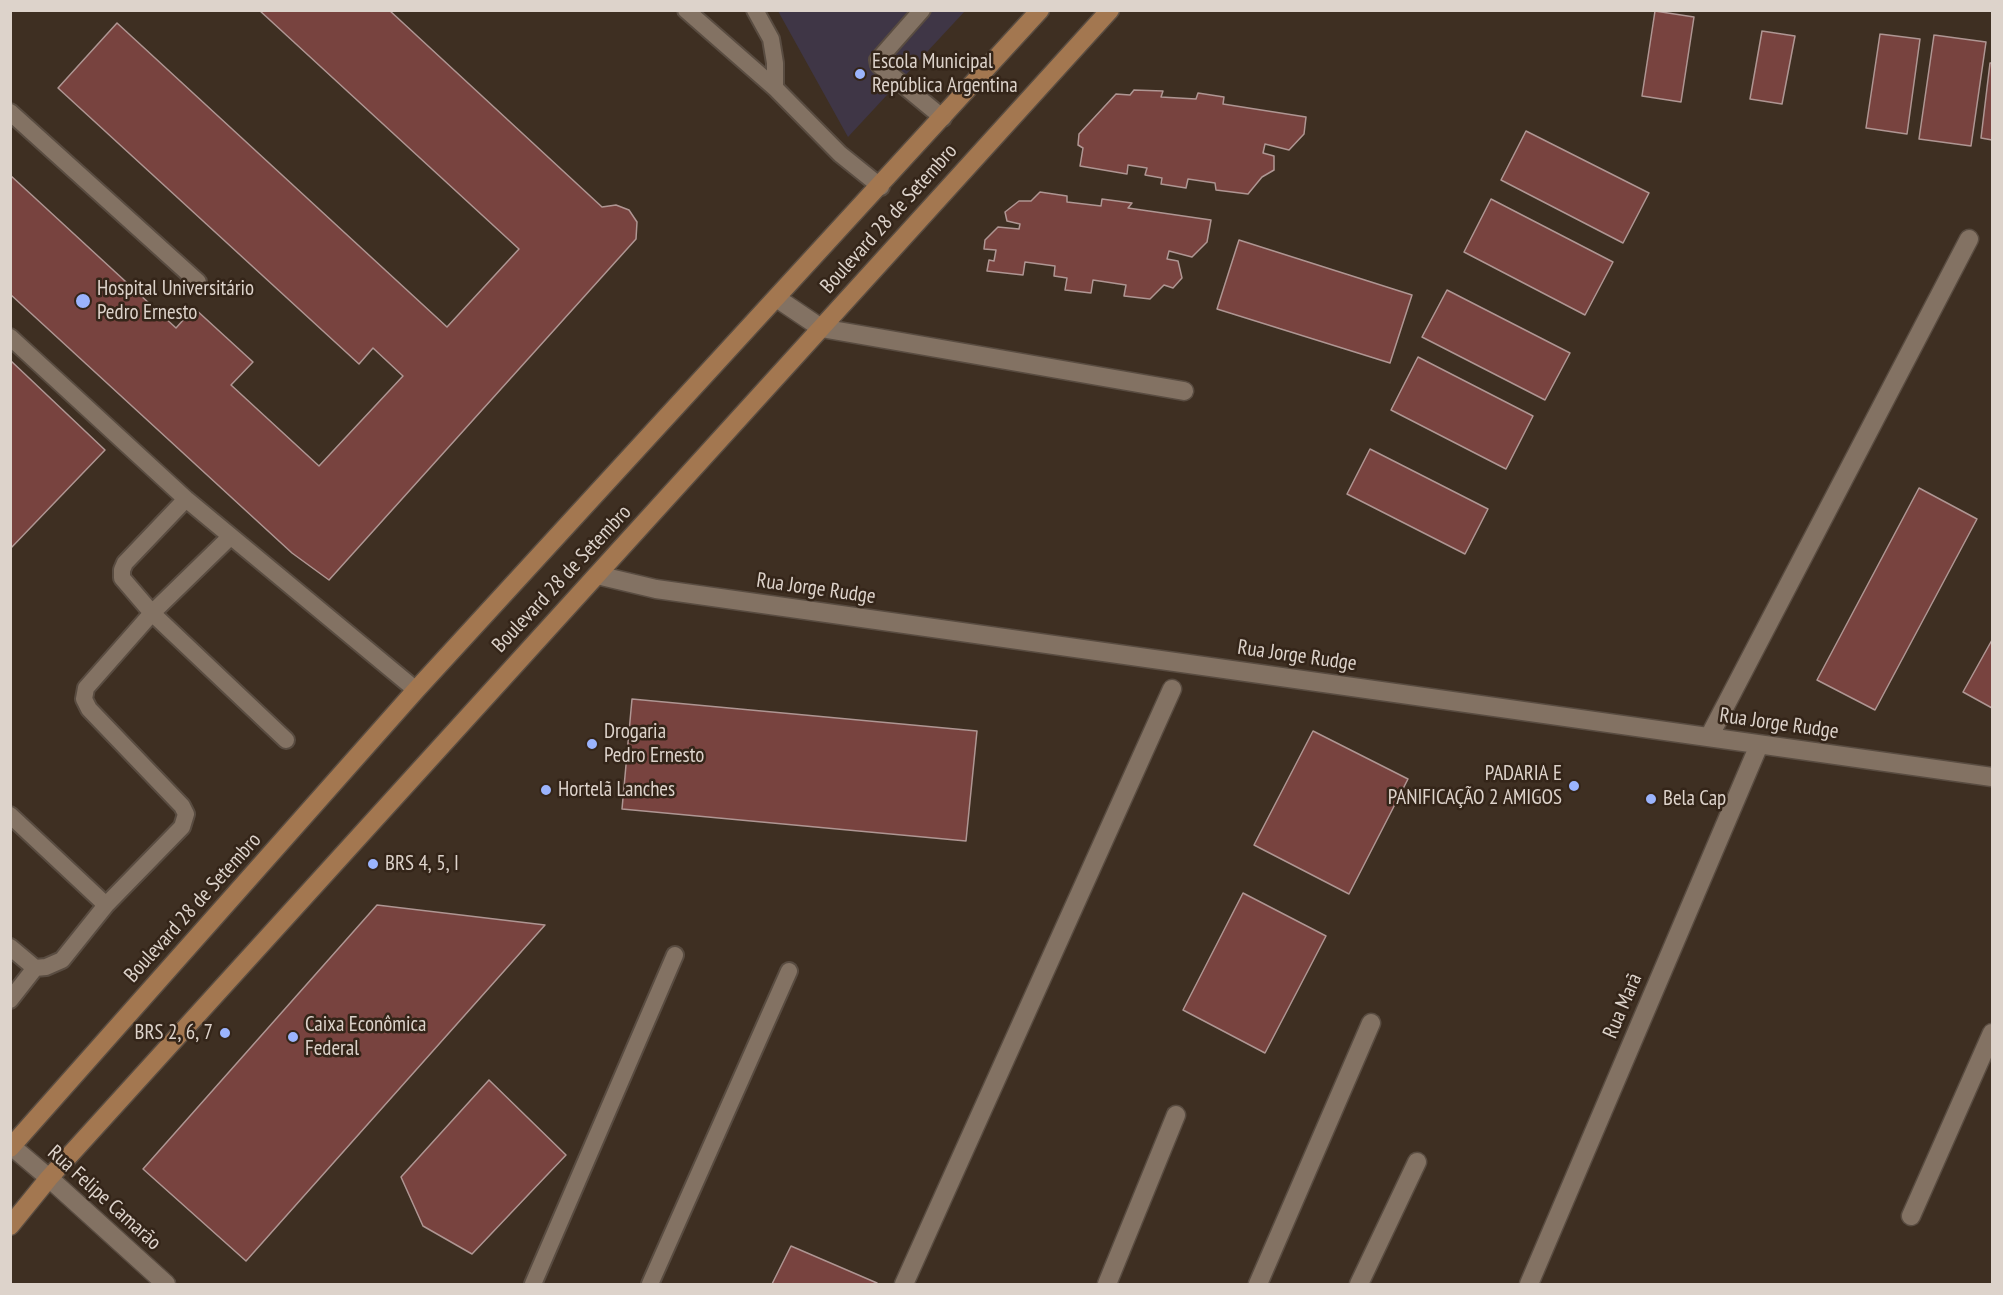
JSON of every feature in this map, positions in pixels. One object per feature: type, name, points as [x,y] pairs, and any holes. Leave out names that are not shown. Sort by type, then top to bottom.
[{"type":"main road","name":"Boulevard 28 de Setembro","points":[[11,1146],[416,690],[881,187],[1040,10]]},
{"type":"main road","name":"Boulevard 28 de Setembro","points":[[10,1226],[49,1178],[1110,10]]},
{"type":"street","points":[[1709,737],[1969,238]]},
{"type":"street","points":[[778,298],[821,328],[1184,391]]},
{"type":"street","name":"Rua Jorge Rudge","points":[[597,575],[668,591],[1992,777]]},
{"type":"street","points":[[904,1284],[1172,689]]},
{"type":"street","name":"Rua Marã","points":[[1529,1284],[1759,745]]},
{"type":"street","points":[[1258,1284],[1371,1023]]},
{"type":"street","points":[[1911,1216],[1992,1033]]},
{"type":"street","points":[[1107,1284],[1176,1115]]},
{"type":"street","name":"Rua Felipe Camarão","points":[[11,1146],[166,1284]]},
{"type":"street","points":[[1359,1284],[1417,1162]]},
{"type":"lane","points":[[686,10],[775,88],[840,154],[881,187]]},
{"type":"lane","points":[[755,10],[771,39],[775,63],[775,88]]},
{"type":"lane","points":[[922,10],[878,60],[879,65],[943,118]]},
{"type":"lane","points":[[10,112],[198,282]]},
{"type":"lane","points":[[10,337],[186,499],[416,690]]},
{"type":"lane","points":[[186,499],[125,563],[122,578],[152,613],[286,740]]},
{"type":"lane","points":[[10,947],[35,968],[46,967],[62,960],[106,905],[182,827],[186,814],[182,806],[89,709],[84,699],[86,688],[152,613],[230,537]]},
{"type":"lane","points":[[10,815],[106,905]]},
{"type":"lane","points":[[533,1284],[675,955]]},
{"type":"lane","points":[[10,1000],[35,968]]},
{"type":"lane","points":[[650,1284],[789,971]]},
{"type":"shaded area","name":"Escola Municipal República Argentina","points":[[778,11],[965,11],[848,137]]},
{"type":"building","name":"Hospital Universitário Pedro Ernesto","points":[[259,10],[389,10],[602,207],[616,205],[629,210],[637,222],[636,239],[329,580],[292,553],[10,294],[10,175],[176,328],[194,308],[253,362],[231,385],[319,466],[403,376],[373,348],[359,364],[58,88],[117,23],[447,327],[519,249]]},
{"type":"building","points":[[1655,11],[1694,17],[1681,102],[1642,96]]},
{"type":"building","points":[[1762,31],[1795,36],[1782,104],[1750,99]]},
{"type":"building","points":[[1880,34],[1920,39],[1907,134],[1866,128]]},
{"type":"building","points":[[1934,35],[1986,42],[1971,146],[1919,139]]},
{"type":"building","points":[[1990,63],[1992,63],[1992,140],[1981,138]]},
{"type":"building","points":[[1134,90],[1163,91],[1161,97],[1196,99],[1198,93],[1224,97],[1223,104],[1306,117],[1304,134],[1289,150],[1265,144],[1263,153],[1274,156],[1274,170],[1262,177],[1248,194],[1216,190],[1215,183],[1188,179],[1186,188],[1161,184],[1162,178],[1145,175],[1147,168],[1128,165],[1127,174],[1080,166],[1083,148],[1078,145],[1079,134],[1116,94],[1130,95]]},
{"type":"building","points":[[1526,131],[1649,193],[1623,243],[1501,180]]},
{"type":"building","points":[[1040,192],[1067,196],[1067,202],[1101,206],[1102,199],[1132,203],[1128,208],[1211,220],[1207,242],[1192,257],[1169,251],[1167,259],[1178,261],[1182,278],[1173,288],[1164,285],[1150,299],[1124,296],[1126,285],[1093,280],[1091,293],[1065,290],[1067,278],[1054,276],[1055,266],[1025,262],[1023,275],[987,271],[989,260],[994,261],[996,250],[984,249],[985,240],[998,227],[1019,229],[1020,224],[1007,221],[1005,212],[1019,201],[1031,201]]},
{"type":"building","points":[[1491,199],[1613,262],[1585,315],[1464,252]]},
{"type":"building","points":[[1239,240],[1412,295],[1390,363],[1217,309]]},
{"type":"building","points":[[1447,290],[1570,353],[1545,400],[1422,337]]},
{"type":"building","points":[[1418,357],[1533,416],[1506,469],[1391,410]]},
{"type":"building","points":[[10,360],[105,450],[10,549]]},
{"type":"building","points":[[1370,449],[1488,509],[1465,554],[1347,494]]},
{"type":"building","points":[[1919,488],[1977,519],[1875,710],[1817,680]]},
{"type":"building","points":[[1992,640],[1992,708],[1963,692]]},
{"type":"building","points":[[632,699],[977,731],[966,841],[622,809]]},
{"type":"building","points":[[1313,731],[1408,779],[1349,894],[1254,845]]},
{"type":"building","points":[[1243,893],[1326,936],[1265,1053],[1183,1010]]},
{"type":"building","points":[[377,905],[545,925],[246,1261],[143,1169]]},
{"type":"building","points":[[489,1080],[566,1155],[472,1254],[423,1226],[401,1177]]},
{"type":"building","points":[[791,1246],[877,1283],[877,1284],[772,1284]]},
{"type":"place","name":"Escola Municipal República Argentina","points":[[860,74]]},
{"type":"place","name":"Hospital Universitário Pedro Ernesto","points":[[83,301]]},
{"type":"place","name":"Drogaria Pedro Ernesto","points":[[592,744]]},
{"type":"place","name":"PADARIA E PANIFICAÇÃO 2 AMIGOS","points":[[1574,786]]},
{"type":"place","name":"Hortelã Lanches","points":[[546,790]]},
{"type":"place","name":"Bela Cap","points":[[1651,799]]},
{"type":"place","name":"BRS 4, 5, I","points":[[373,864]]},
{"type":"place","name":"BRS 2, 6, 7","points":[[225,1033]]},
{"type":"place","name":"Caixa Econômica Federal","points":[[293,1037]]}]
